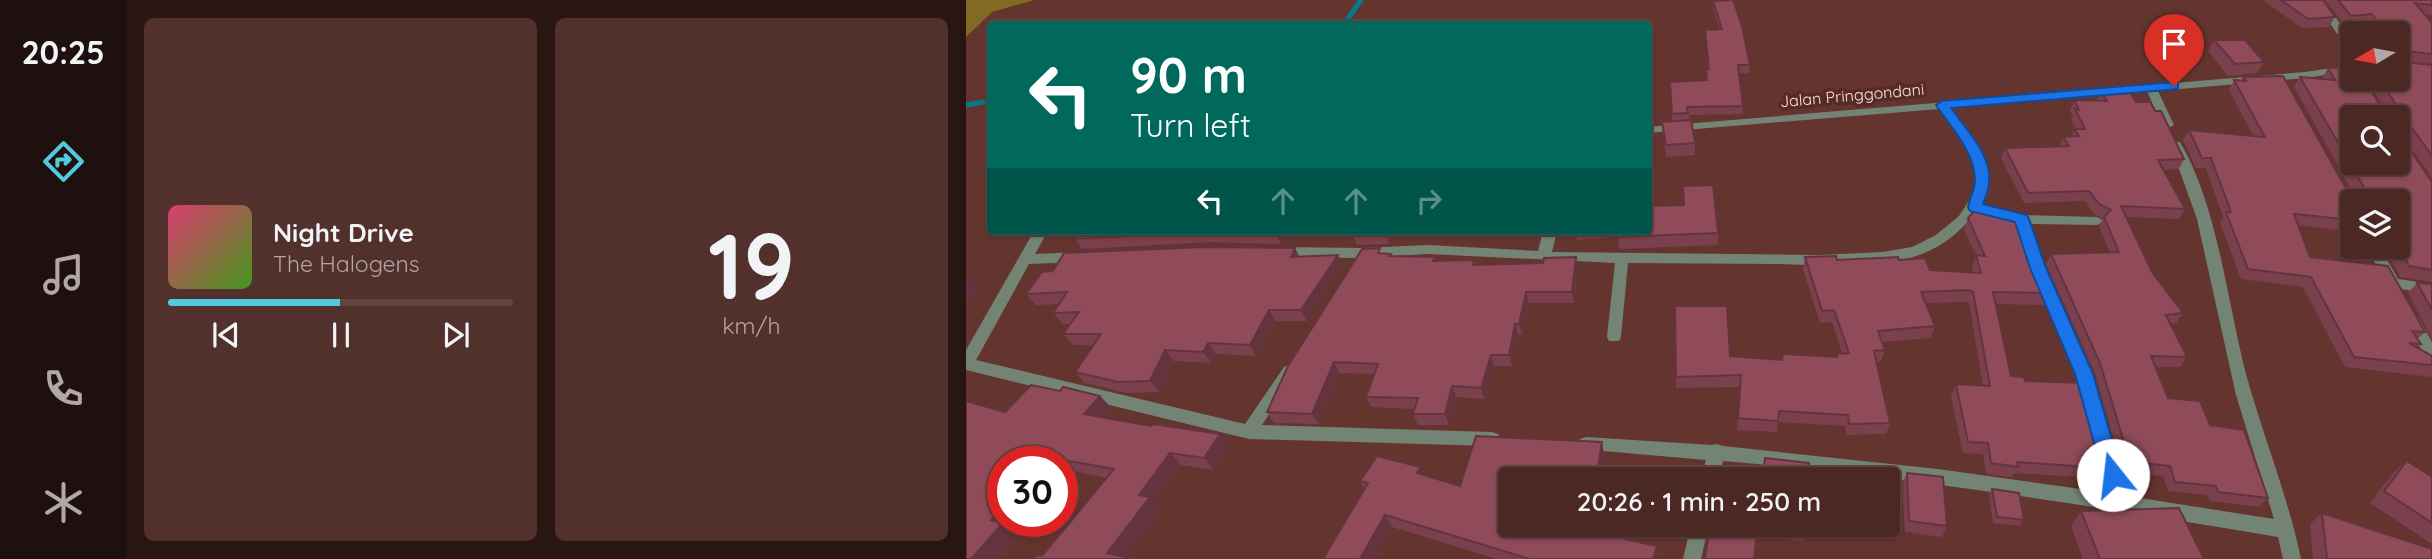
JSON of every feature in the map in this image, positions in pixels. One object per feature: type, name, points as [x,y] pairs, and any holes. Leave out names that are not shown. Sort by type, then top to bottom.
[{"type":"street","points":[[2318,0],[2340,30]]},
{"type":"street","name":"Jalan Pringgondani","points":[[1652,130],[2151,88],[2282,81],[2340,71]]},
{"type":"street","points":[[2151,88],[2189,172],[2212,250],[2233,352],[2286,530],[2292,559]]},
{"type":"street","points":[[1266,251],[1358,259],[1398,248],[1544,256],[1806,260],[1904,254],[1921,249],[1943,236],[1975,207],[1982,182],[1981,167],[1974,151],[1942,105]]},
{"type":"street","points":[[1975,207],[2021,219],[2098,221]]},
{"type":"street","points":[[2021,219],[2038,268],[2084,374],[2120,501]]},
{"type":"street","points":[[1039,235],[966,364],[1249,432],[1512,440]]},
{"type":"street","points":[[1544,256],[1549,235]]},
{"type":"street","points":[[1026,259],[1092,256]]},
{"type":"street","points":[[1614,337],[1622,257]]},
{"type":"street","points":[[2379,259],[2432,356]]},
{"type":"street","points":[[2399,296],[2432,289]]},
{"type":"street","points":[[1249,432],[1294,363]]},
{"type":"street","points":[[1567,443],[1717,451],[2120,501],[2286,530]]},
{"type":"street","points":[[1713,467],[1717,451]]},
{"type":"street","points":[[1692,559],[1697,537]]},
{"type":"shaded area","points":[[966,0],[1034,0],[992,12],[966,37]]},
{"type":"building","points":[[1733,0],[1742,26],[1750,65],[1738,65],[1743,106],[1687,107],[1688,113],[1672,114],[1670,82],[1707,80],[1706,69],[1709,69],[1705,30],[1722,29],[1713,1]]},
{"type":"building","points":[[2281,0],[2323,0],[2335,17],[2308,19]]},
{"type":"building","points":[[2338,0],[2432,0],[2432,5],[2415,3],[2432,23],[2432,54],[2410,52],[2410,21],[2377,21],[2372,14],[2351,16]]},
{"type":"building","points":[[2214,40],[2245,40],[2264,62],[2235,64]]},
{"type":"building","points":[[2410,63],[2432,65],[2432,156],[2410,128],[2410,105],[2396,105],[2387,91],[2410,91]]},
{"type":"building","points":[[2328,68],[2340,68],[2340,91],[2371,91],[2380,105],[2340,105],[2340,146],[2300,77],[2335,80]]},
{"type":"building","points":[[2283,76],[2346,189],[2340,189],[2340,219],[2294,214],[2310,257],[2388,266],[2425,332],[2412,331],[2421,344],[2409,343],[2432,356],[2432,365],[2354,357],[2311,277],[2248,269],[2226,212],[2231,212],[2211,158],[2202,158],[2189,130],[2265,137],[2234,80],[2246,81],[2243,77]]},
{"type":"building","points":[[2101,91],[2129,91],[2136,102],[2150,102],[2155,111],[2161,111],[2184,159],[2158,160],[2185,209],[2121,206],[2152,272],[2183,313],[2166,315],[2187,357],[2151,356],[2168,398],[2200,401],[2210,425],[2244,430],[2268,498],[2218,492],[2216,486],[2175,482],[2170,466],[2130,462],[2100,363],[2051,254],[2119,252],[2104,217],[2111,210],[2099,204],[2089,191],[2028,193],[2005,148],[2069,146],[2063,137],[2079,136],[2074,129],[2085,129],[2075,109],[2079,110],[2074,100],[2107,101]]},
{"type":"building","points":[[1691,120],[1695,143],[1666,145],[1662,122]]},
{"type":"building","points":[[2410,150],[2432,182],[2432,270],[2409,266],[2406,259],[2410,259],[2410,189],[2365,189],[2357,175],[2410,175]]},
{"type":"building","points":[[1713,185],[1718,233],[1618,237],[1652,235],[1652,206],[1684,205],[1683,186]]},
{"type":"building","points":[[2005,209],[2017,212],[2049,293],[1993,292],[2011,376],[2024,377],[2025,381],[2086,383],[2108,459],[2103,458],[2105,468],[2017,462],[2018,467],[1991,463],[1988,443],[1968,442],[1956,384],[1990,386],[1973,292],[1969,290],[1921,292],[1935,326],[1878,331],[1885,350],[1874,351],[1890,423],[1849,424],[1848,415],[1779,411],[1778,421],[1738,418],[1741,375],[1676,377],[1675,306],[1727,306],[1730,356],[1782,360],[1783,354],[1837,357],[1837,354],[1849,353],[1834,310],[1822,311],[1805,257],[1836,256],[1837,260],[1925,258],[1930,270],[1981,273],[1976,255],[1985,256],[1968,218],[1974,211]]},
{"type":"building","points":[[1078,235],[1149,235],[1075,239]]},
{"type":"building","points":[[1204,247],[1295,248],[1291,257],[1338,255],[1301,310],[1269,310],[1250,345],[1208,343],[1203,352],[1165,350],[1150,381],[1118,382],[1075,372],[1101,334],[1063,334],[1079,312],[1053,313],[1067,292],[1026,294],[1042,272],[1053,271],[1064,253]]},
{"type":"building","points":[[1380,248],[1378,253],[1391,254],[1389,256],[1435,257],[1433,261],[1474,260],[1473,265],[1543,263],[1544,258],[1576,257],[1572,292],[1526,292],[1519,324],[1515,324],[1509,355],[1491,355],[1481,388],[1452,386],[1445,414],[1413,414],[1418,398],[1366,397],[1378,364],[1334,362],[1312,414],[1267,412],[1288,366],[1362,249]]},
{"type":"building","points":[[2417,283],[2432,284],[2432,310]]},
{"type":"building","points":[[1031,385],[1060,391],[1063,387],[1100,396],[1084,414],[1151,426],[1153,424],[1220,434],[1204,458],[1170,453],[1139,495],[1150,497],[1107,553],[1135,559],[1033,559],[1037,555],[1042,556],[1058,537],[1078,537],[1078,512],[1114,469],[1078,463],[1078,446],[987,446],[987,537],[991,537],[971,559],[966,559],[966,401],[1005,412]]},
{"type":"building","points":[[1476,436],[1602,442],[1598,467],[1498,467],[1498,537],[1616,537],[1657,546],[1653,559],[1530,559],[1385,515],[1360,559],[1323,559],[1368,483],[1360,481],[1377,456],[1421,467],[1417,473],[1460,486]]},
{"type":"building","points":[[1765,458],[1809,463],[1809,467],[1764,467]]},
{"type":"building","points":[[2407,461],[2432,477],[2432,523],[2384,491]]},
{"type":"building","points":[[1907,473],[1943,477],[1947,526],[1909,521]]},
{"type":"building","points":[[1992,489],[2019,493],[2024,520],[1997,517]]},
{"type":"building","points":[[2179,508],[2204,559],[2100,559],[2081,511]]},
{"type":"building","points":[[2322,513],[2432,549],[2432,559],[2327,559]]},
{"type":"building","points":[[1708,537],[1757,537],[1754,559],[1705,559]]},
{"type":"waterway","points":[[1346,21],[1361,0]]},
{"type":"waterway","points":[[966,105],[987,102]]},
{"type":"route","points":[[2113,475],[2084,374],[2038,268],[2021,219],[1975,207],[1982,182],[1981,167],[1974,151],[1942,105],[2174,86]]}]
